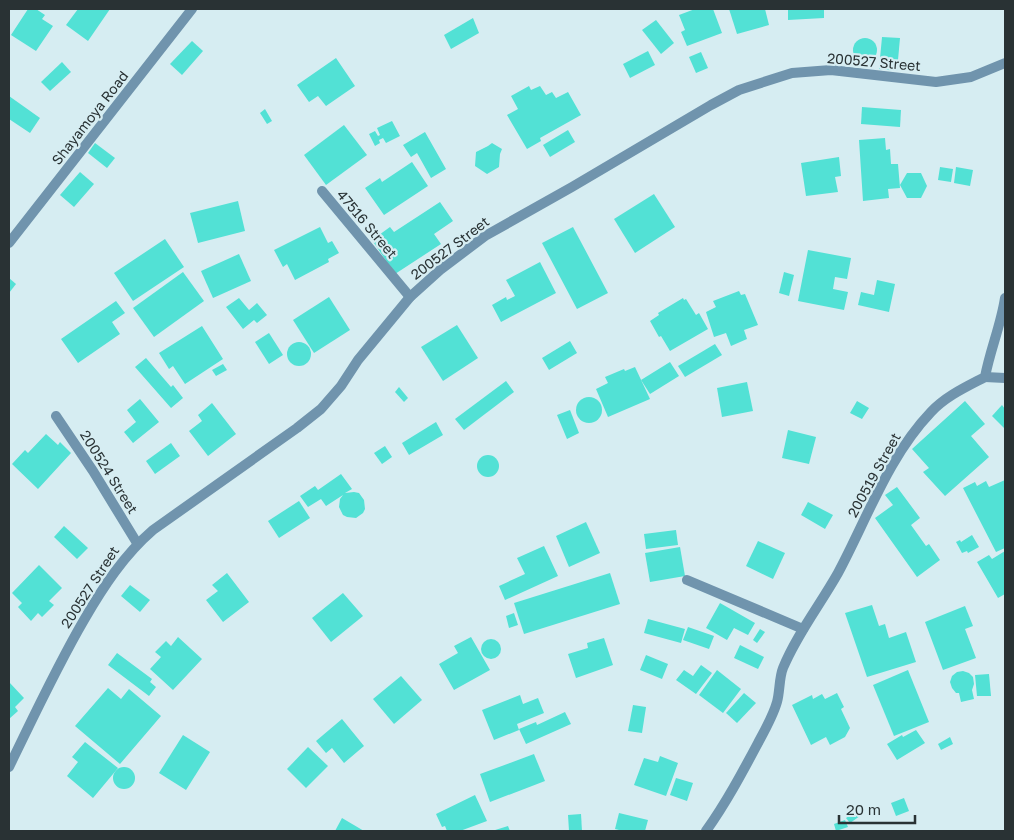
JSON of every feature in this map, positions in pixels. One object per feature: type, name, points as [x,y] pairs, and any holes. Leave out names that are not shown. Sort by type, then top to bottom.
[{"type":"street","name":"Shayamoya Road","points":[[9,243],[192,9]]},
{"type":"street","name":"200527 Street","points":[[9,767],[69,646],[97,598],[137,543],[321,409],[341,386],[358,360],[410,297],[440,270],[485,236],[739,90],[792,73],[831,70],[936,82],[971,77],[1005,63]]},
{"type":"street","name":"47516 Street","points":[[322,191],[410,297]]},
{"type":"street","points":[[1005,298],[1002,316],[993,341],[985,377],[1005,378]]},
{"type":"street","name":"200519 Street","points":[[706,831],[736,785],[770,718],[777,702],[782,671],[803,629],[837,574],[887,474],[911,436],[931,411],[952,395],[985,377]]},
{"type":"street","name":"200524 Street","points":[[56,416],[93,471],[137,543]]},
{"type":"street","points":[[687,580],[803,629]]},
{"type":"building","points":[[28,9],[36,9],[45,15],[42,19],[53,26],[36,51],[11,35]]},
{"type":"building","points":[[78,9],[110,9],[88,41],[66,25]]},
{"type":"building","points":[[695,9],[713,9],[722,33],[687,46],[681,32],[685,30],[679,15]]},
{"type":"building","points":[[729,9],[765,9],[769,25],[737,34]]},
{"type":"building","points":[[788,9],[824,9],[824,18],[788,20]]},
{"type":"building","points":[[473,18],[479,33],[451,49],[444,35]]},
{"type":"building","points":[[656,20],[674,43],[661,54],[642,30]]},
{"type":"building","points":[[882,37],[900,38],[897,71],[879,69]]},
{"type":"building","points":[[865,38],[873,42],[877,50],[873,58],[865,62],[857,58],[853,50],[857,42]]},
{"type":"building","points":[[192,41],[203,51],[182,75],[170,64]]},
{"type":"building","points":[[648,51],[655,65],[630,78],[623,64]]},
{"type":"building","points":[[701,52],[708,68],[696,73],[689,57]]},
{"type":"building","points":[[336,58],[355,86],[326,106],[318,96],[309,102],[297,85]]},
{"type":"building","points":[[62,62],[71,72],[50,91],[41,82]]},
{"type":"building","points":[[529,86],[531,90],[540,86],[546,95],[552,92],[556,98],[568,92],[581,115],[540,138],[541,141],[527,149],[507,115],[518,109],[511,96]]},
{"type":"building","points":[[9,96],[40,118],[30,133],[9,119]]},
{"type":"building","points":[[862,107],[901,110],[900,127],[861,124]]},
{"type":"building","points":[[265,109],[272,121],[267,124],[260,113]]},
{"type":"building","points":[[392,121],[400,136],[386,143],[383,138],[375,146],[369,134],[375,131],[378,136],[380,135],[377,128]]},
{"type":"building","points":[[344,125],[367,155],[326,185],[304,155]]},
{"type":"building","points":[[568,130],[575,142],[550,157],[543,145]]},
{"type":"building","points":[[425,132],[446,169],[431,178],[417,153],[411,157],[403,145]]},
{"type":"building","points":[[885,138],[886,150],[890,149],[891,164],[898,164],[900,188],[888,189],[889,198],[863,201],[859,140]]},
{"type":"building","points":[[95,143],[115,158],[107,168],[88,153]]},
{"type":"building","points":[[492,143],[502,149],[499,167],[487,174],[475,166],[476,152]]},
{"type":"building","points":[[839,157],[841,176],[835,177],[838,192],[806,196],[801,163]]},
{"type":"building","points":[[412,162],[428,186],[384,215],[365,188],[380,178],[382,182]]},
{"type":"building","points":[[940,167],[953,169],[951,182],[938,180]]},
{"type":"building","points":[[956,167],[973,170],[970,186],[954,183]]},
{"type":"building","points":[[80,172],[94,184],[74,207],[60,195]]},
{"type":"building","points":[[907,173],[921,173],[927,186],[921,198],[907,198],[900,185]]},
{"type":"building","points":[[654,194],[675,227],[635,253],[614,219]]},
{"type":"building","points":[[238,201],[245,231],[198,243],[190,213]]},
{"type":"building","points":[[440,202],[453,221],[434,234],[441,244],[395,274],[372,240],[390,227],[394,232]]},
{"type":"building","points":[[320,227],[328,243],[332,241],[339,253],[328,259],[329,262],[295,280],[287,264],[283,267],[274,250]]},
{"type":"building","points":[[573,227],[608,293],[577,309],[542,243]]},
{"type":"building","points":[[165,239],[184,267],[133,301],[114,273]]},
{"type":"building","points":[[808,250],[851,258],[847,279],[835,277],[833,289],[848,292],[844,310],[798,301]]},
{"type":"building","points":[[239,254],[251,281],[213,298],[201,271]]},
{"type":"building","points":[[540,262],[556,293],[501,322],[492,305],[506,297],[507,300],[515,296],[506,280]]},
{"type":"building","points":[[183,272],[204,301],[154,337],[133,308]]},
{"type":"building","points":[[784,272],[794,275],[789,296],[779,293]]},
{"type":"building","points":[[9,278],[16,284],[9,293]]},
{"type":"building","points":[[877,280],[895,284],[889,312],[858,305],[861,292],[874,295]]},
{"type":"building","points":[[739,291],[741,295],[745,294],[758,325],[744,330],[747,339],[731,346],[726,333],[714,337],[706,312],[716,307],[713,301]]},
{"type":"building","points":[[329,297],[350,330],[314,353],[293,320]]},
{"type":"building","points":[[239,298],[249,310],[257,303],[267,315],[257,323],[254,320],[243,329],[226,307]]},
{"type":"building","points":[[683,298],[684,300],[686,299],[696,315],[699,313],[708,329],[670,351],[650,321],[659,315],[658,313]]},
{"type":"building","points":[[116,301],[125,313],[112,322],[120,334],[78,363],[61,339]]},
{"type":"building","points":[[457,325],[478,358],[443,381],[421,347]]},
{"type":"building","points":[[202,326],[223,359],[185,384],[173,366],[169,369],[159,353]]},
{"type":"building","points":[[269,333],[283,355],[269,364],[255,342]]},
{"type":"building","points":[[570,341],[577,353],[549,370],[542,358]]},
{"type":"building","points":[[299,342],[304,343],[310,349],[310,359],[304,365],[299,366],[294,365],[288,359],[287,354],[288,349],[294,343]]},
{"type":"building","points":[[715,344],[722,355],[685,377],[678,366]]},
{"type":"building","points":[[146,358],[183,398],[171,408],[135,367]]},
{"type":"building","points":[[670,362],[679,376],[650,394],[641,380]]},
{"type":"building","points":[[223,364],[227,370],[216,376],[212,370]]},
{"type":"building","points":[[635,367],[650,399],[608,417],[596,389],[608,383],[605,377],[624,369],[625,371]]},
{"type":"building","points":[[506,381],[514,392],[464,430],[455,419]]},
{"type":"building","points":[[747,382],[753,411],[722,417],[717,388]]},
{"type":"building","points":[[399,387],[408,398],[404,402],[395,392]]},
{"type":"building","points":[[589,397],[598,401],[602,410],[598,419],[589,423],[580,419],[576,410],[580,401]]},
{"type":"building","points":[[140,399],[159,422],[133,443],[124,432],[136,422],[127,410]]},
{"type":"building","points":[[857,401],[869,408],[862,419],[850,413]]},
{"type":"building","points":[[965,401],[985,424],[971,436],[989,457],[945,496],[923,472],[929,468],[912,449]]},
{"type":"building","points":[[212,403],[236,434],[208,456],[189,431],[202,421],[198,415]]},
{"type":"building","points":[[1002,405],[1005,409],[1005,429],[992,416]]},
{"type":"building","points":[[570,410],[579,433],[567,439],[557,415]]},
{"type":"building","points":[[436,422],[443,435],[409,455],[402,443]]},
{"type":"building","points":[[788,430],[816,437],[809,464],[782,458]]},
{"type":"building","points":[[46,434],[58,445],[60,442],[71,453],[38,489],[12,464],[25,450],[28,453]]},
{"type":"building","points":[[171,443],[180,456],[155,474],[146,461]]},
{"type":"building","points":[[385,446],[392,457],[382,464],[374,453]]},
{"type":"building","points":[[488,455],[496,458],[499,466],[496,474],[488,477],[480,474],[477,466],[480,458]]},
{"type":"building","points":[[341,474],[352,489],[345,493],[359,493],[364,500],[365,509],[363,513],[356,518],[343,515],[339,507],[340,499],[343,495],[326,506],[321,499],[308,507],[300,496],[315,486],[318,490]]},
{"type":"building","points":[[1005,480],[1005,548],[996,552],[963,488],[975,482],[977,486],[986,481],[989,487]]},
{"type":"building","points":[[897,487],[920,518],[911,525],[926,546],[929,544],[940,560],[917,577],[875,518],[893,505],[885,495]]},
{"type":"building","points":[[299,501],[310,518],[279,538],[268,521]]},
{"type":"building","points":[[808,502],[833,515],[825,529],[801,515]]},
{"type":"building","points":[[586,522],[600,553],[569,567],[556,536]]},
{"type":"building","points":[[64,526],[88,548],[77,559],[54,537]]},
{"type":"building","points":[[676,530],[678,545],[646,549],[644,534]]},
{"type":"building","points":[[972,535],[979,547],[968,553],[967,551],[962,553],[956,542],[960,540],[961,542]]},
{"type":"building","points":[[758,541],[785,553],[773,579],[746,566]]},
{"type":"building","points":[[544,546],[558,576],[505,600],[499,586],[525,574],[517,558]]},
{"type":"building","points":[[680,547],[685,576],[650,582],[645,553]]},
{"type":"building","points":[[1005,551],[1005,594],[998,598],[977,562],[989,555],[992,559]]},
{"type":"building","points":[[39,565],[62,588],[49,601],[54,605],[42,617],[38,613],[31,621],[18,607],[22,603],[12,593]]},
{"type":"building","points":[[227,573],[249,602],[223,622],[206,600],[218,591],[212,585]]},
{"type":"building","points":[[610,573],[620,604],[524,634],[514,603]]},
{"type":"building","points":[[130,585],[150,600],[140,612],[121,596]]},
{"type":"building","points":[[343,593],[363,616],[331,642],[312,618]]},
{"type":"building","points":[[720,603],[755,623],[748,635],[734,628],[727,640],[706,628]]},
{"type":"building","points":[[872,605],[879,626],[885,624],[889,638],[906,632],[916,662],[867,677],[845,613]]},
{"type":"building","points":[[965,606],[973,626],[965,629],[976,658],[943,670],[925,622]]},
{"type":"building","points":[[514,613],[518,625],[509,628],[506,616]]},
{"type":"building","points":[[648,619],[685,629],[681,643],[644,633]]},
{"type":"building","points":[[688,627],[714,636],[709,649],[683,640]]},
{"type":"building","points":[[760,629],[765,632],[757,643],[753,640]]},
{"type":"building","points":[[178,637],[202,659],[173,690],[150,669],[161,657],[155,652],[166,641],[171,646]]},
{"type":"building","points":[[471,637],[490,670],[454,690],[439,664],[458,653],[454,646]]},
{"type":"building","points":[[604,638],[613,665],[576,678],[568,654],[588,648],[587,643]]},
{"type":"building","points":[[491,639],[498,642],[501,649],[498,656],[491,659],[484,656],[481,649],[484,642]]},
{"type":"building","points":[[740,645],[764,657],[758,669],[734,658]]},
{"type":"building","points":[[117,653],[152,679],[150,682],[156,687],[149,696],[108,665]]},
{"type":"building","points":[[646,655],[668,664],[662,679],[640,670]]},
{"type":"building","points":[[701,665],[712,673],[696,694],[676,680],[684,670],[693,676]]},
{"type":"building","points":[[717,670],[741,689],[723,713],[699,695]]},
{"type":"building","points":[[908,670],[929,722],[894,736],[873,685]]},
{"type":"building","points":[[963,671],[973,677],[974,684],[972,690],[974,699],[961,702],[959,693],[956,693],[950,682],[952,676],[957,672]]},
{"type":"building","points":[[989,674],[991,696],[977,696],[975,675]]},
{"type":"building","points":[[401,676],[422,700],[394,724],[373,699]]},
{"type":"building","points":[[9,682],[24,698],[15,707],[18,711],[9,719]]},
{"type":"building","points":[[108,688],[121,699],[129,689],[161,716],[120,764],[75,726]]},
{"type":"building","points":[[744,693],[756,703],[737,723],[726,713]]},
{"type":"building","points":[[837,693],[844,707],[841,709],[850,728],[845,737],[830,745],[826,737],[811,745],[792,705],[812,695],[813,699],[822,694],[825,699]]},
{"type":"building","points":[[520,695],[523,704],[538,698],[544,713],[517,724],[519,730],[494,740],[482,710]]},
{"type":"building","points":[[633,705],[646,707],[642,733],[628,731]]},
{"type":"building","points":[[565,712],[571,724],[526,744],[519,729],[536,722],[537,725]]},
{"type":"building","points":[[342,719],[364,746],[344,763],[332,748],[326,753],[316,741]]},
{"type":"building","points":[[916,730],[925,743],[897,760],[887,744],[902,735],[903,737]]},
{"type":"building","points":[[183,735],[210,752],[186,790],[159,773]]},
{"type":"building","points":[[950,737],[953,744],[941,750],[938,744]]},
{"type":"building","points":[[85,742],[118,768],[93,798],[67,776],[78,762],[72,757]]},
{"type":"building","points":[[308,747],[328,766],[306,788],[287,769]]},
{"type":"building","points":[[534,754],[545,781],[490,802],[480,774]]},
{"type":"building","points":[[660,756],[678,763],[666,796],[634,785],[644,758],[658,762]]},
{"type":"building","points":[[124,767],[134,774],[135,778],[128,788],[124,789],[114,782],[113,778],[120,768]]},
{"type":"building","points":[[676,778],[693,783],[687,801],[670,795]]},
{"type":"building","points":[[475,795],[487,821],[460,831],[447,831],[445,826],[442,827],[436,814]]},
{"type":"building","points":[[904,798],[909,811],[896,816],[891,803]]},
{"type":"building","points":[[856,811],[860,816],[850,823],[846,818]]},
{"type":"building","points":[[619,813],[648,820],[645,831],[615,829]]},
{"type":"building","points":[[581,814],[582,831],[569,831],[568,815]]},
{"type":"building","points":[[342,818],[364,831],[335,831]]},
{"type":"building","points":[[845,820],[848,827],[836,831],[834,824]]},
{"type":"building","points":[[508,826],[510,831],[492,831]]}]
